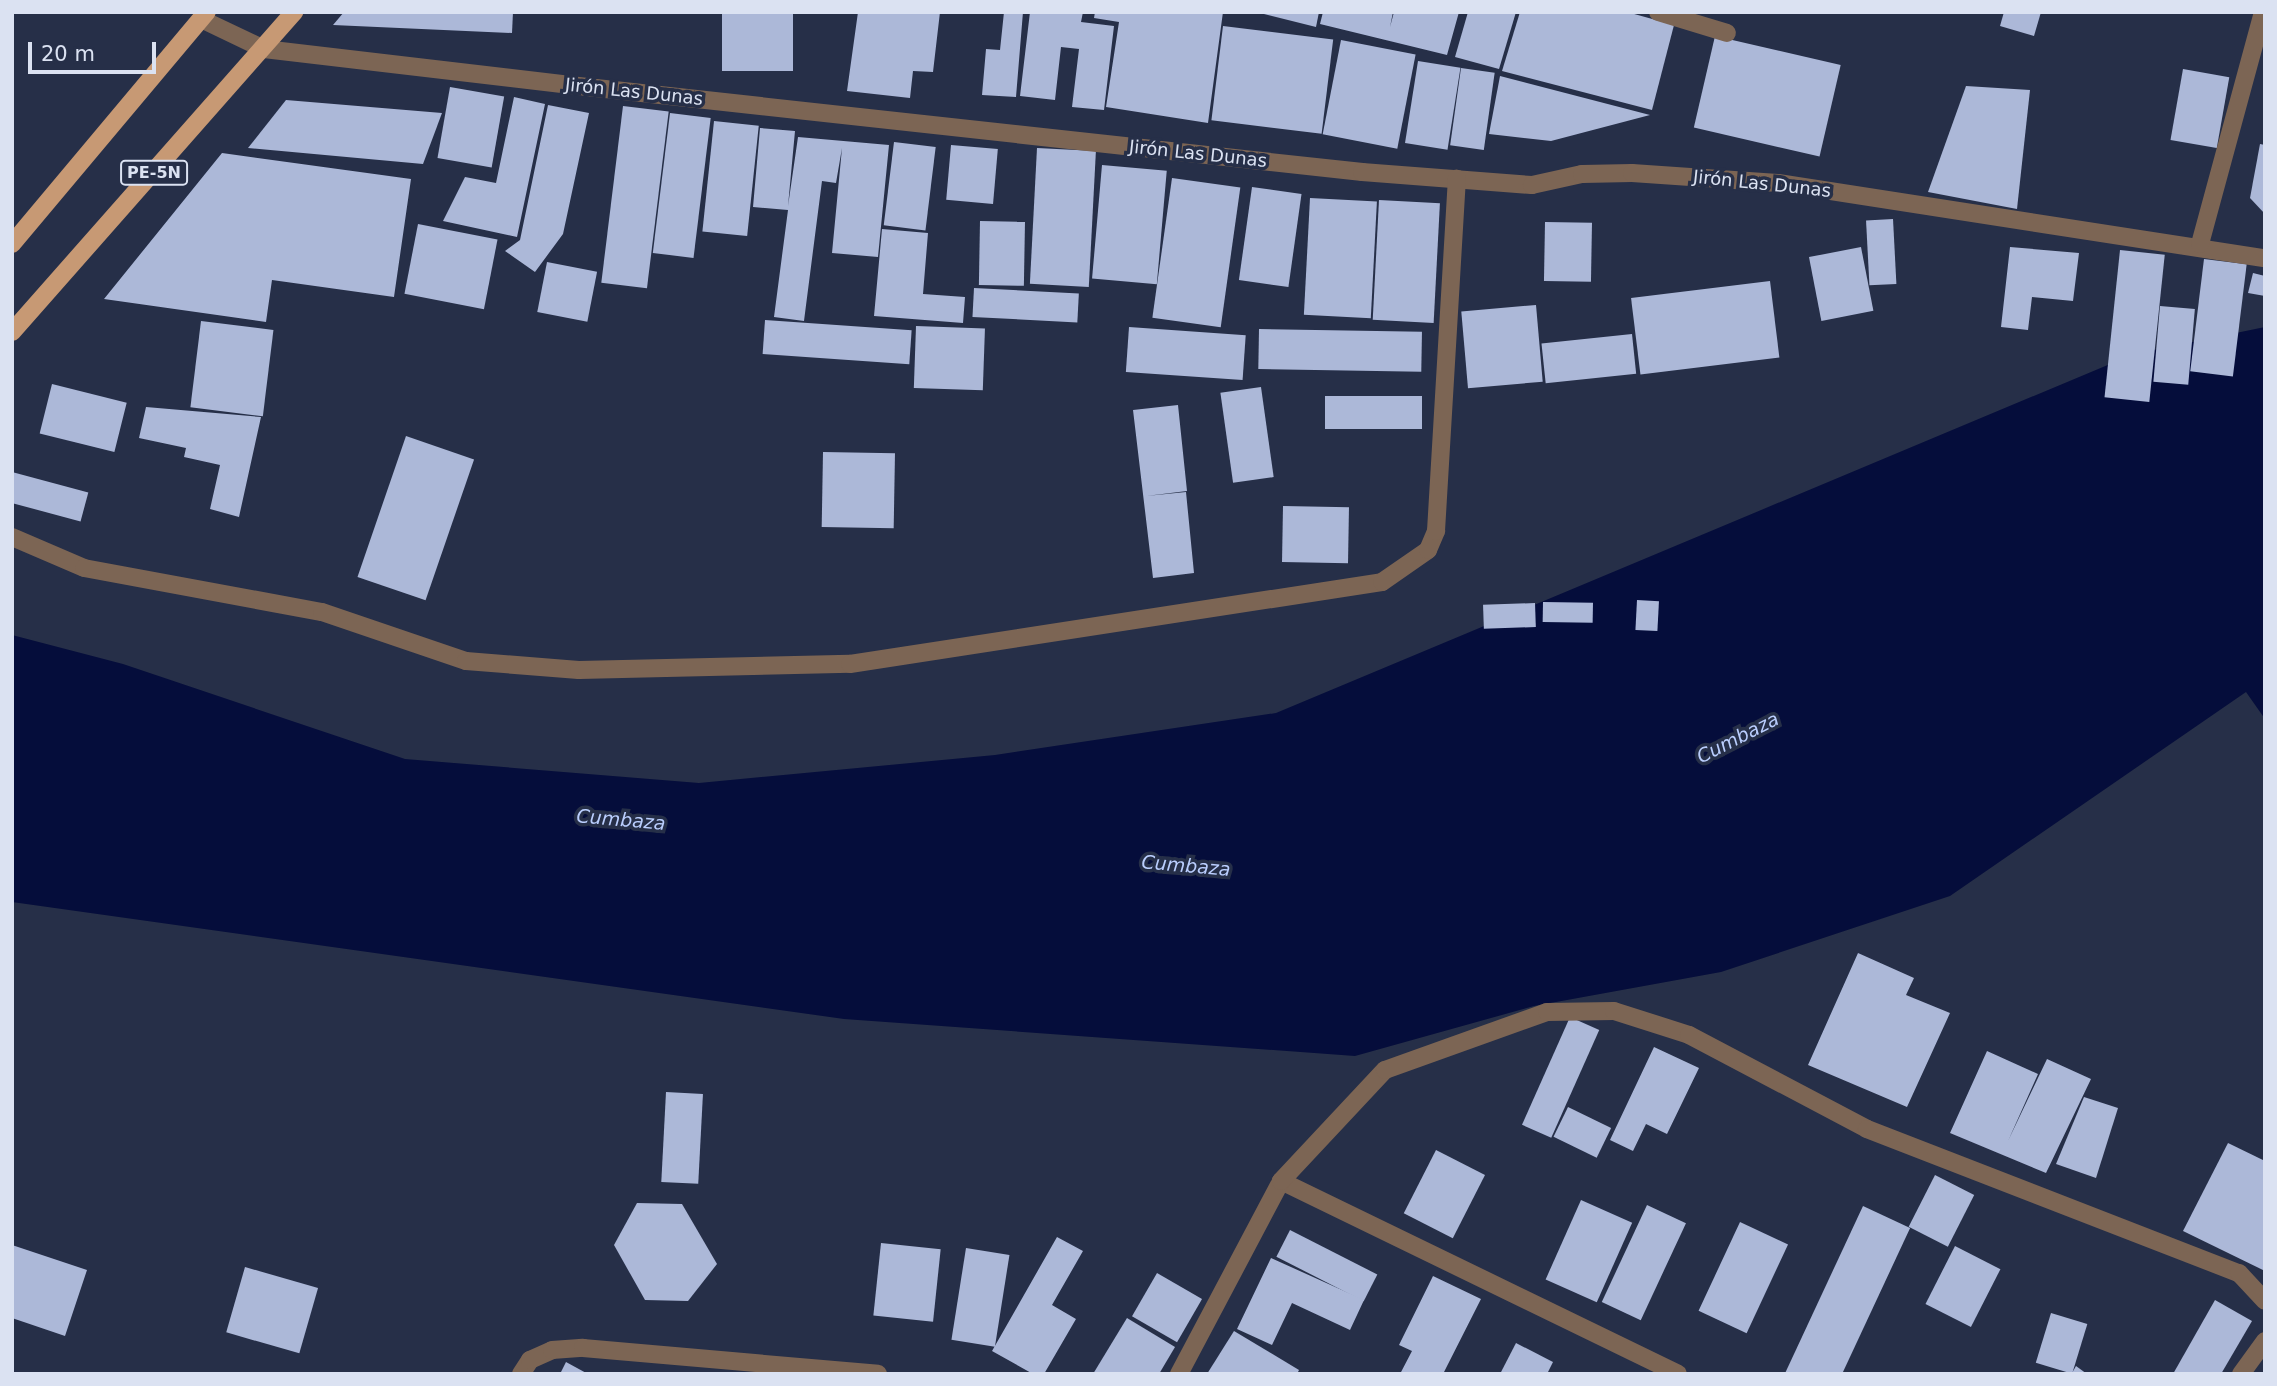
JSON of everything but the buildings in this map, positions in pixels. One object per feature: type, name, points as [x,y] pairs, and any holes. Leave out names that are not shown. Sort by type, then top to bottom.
[{"type":"main road","name":"PE-5N","points":[[12,332],[264,49],[293,12]]},
{"type":"main road","points":[[12,244],[204,15]]},
{"type":"street","points":[[1658,12],[1727,33]]},
{"type":"street","points":[[2200,244],[2263,12]]},
{"type":"street","name":"Jirón Las Dunas","points":[[204,15],[264,49],[1532,186],[1582,174],[1632,173],[1778,183],[2200,244],[2265,258]]},
{"type":"street","points":[[12,537],[84,568],[322,612],[466,661],[579,670],[850,664],[1382,582],[1429,550],[1436,531],[1457,179]]},
{"type":"street","points":[[1179,1374],[1281,1181],[1385,1070],[1547,1012],[1614,1012],[1689,1035],[1867,1129],[2239,1273],[2265,1301]]},
{"type":"street","points":[[1281,1181],[1678,1374]]},
{"type":"street","points":[[2241,1374],[2265,1341]]},
{"type":"street","points":[[521,1374],[530,1360],[551,1350],[583,1348],[878,1374]]},
{"type":"water","name":"Cumbaza","points":[[2265,327],[2265,719],[2246,692],[1950,896],[1721,972],[1534,1006],[1355,1056],[844,1019],[12,902],[12,635],[123,664],[405,759],[699,783],[995,755],[1276,713],[2134,354]]}]
